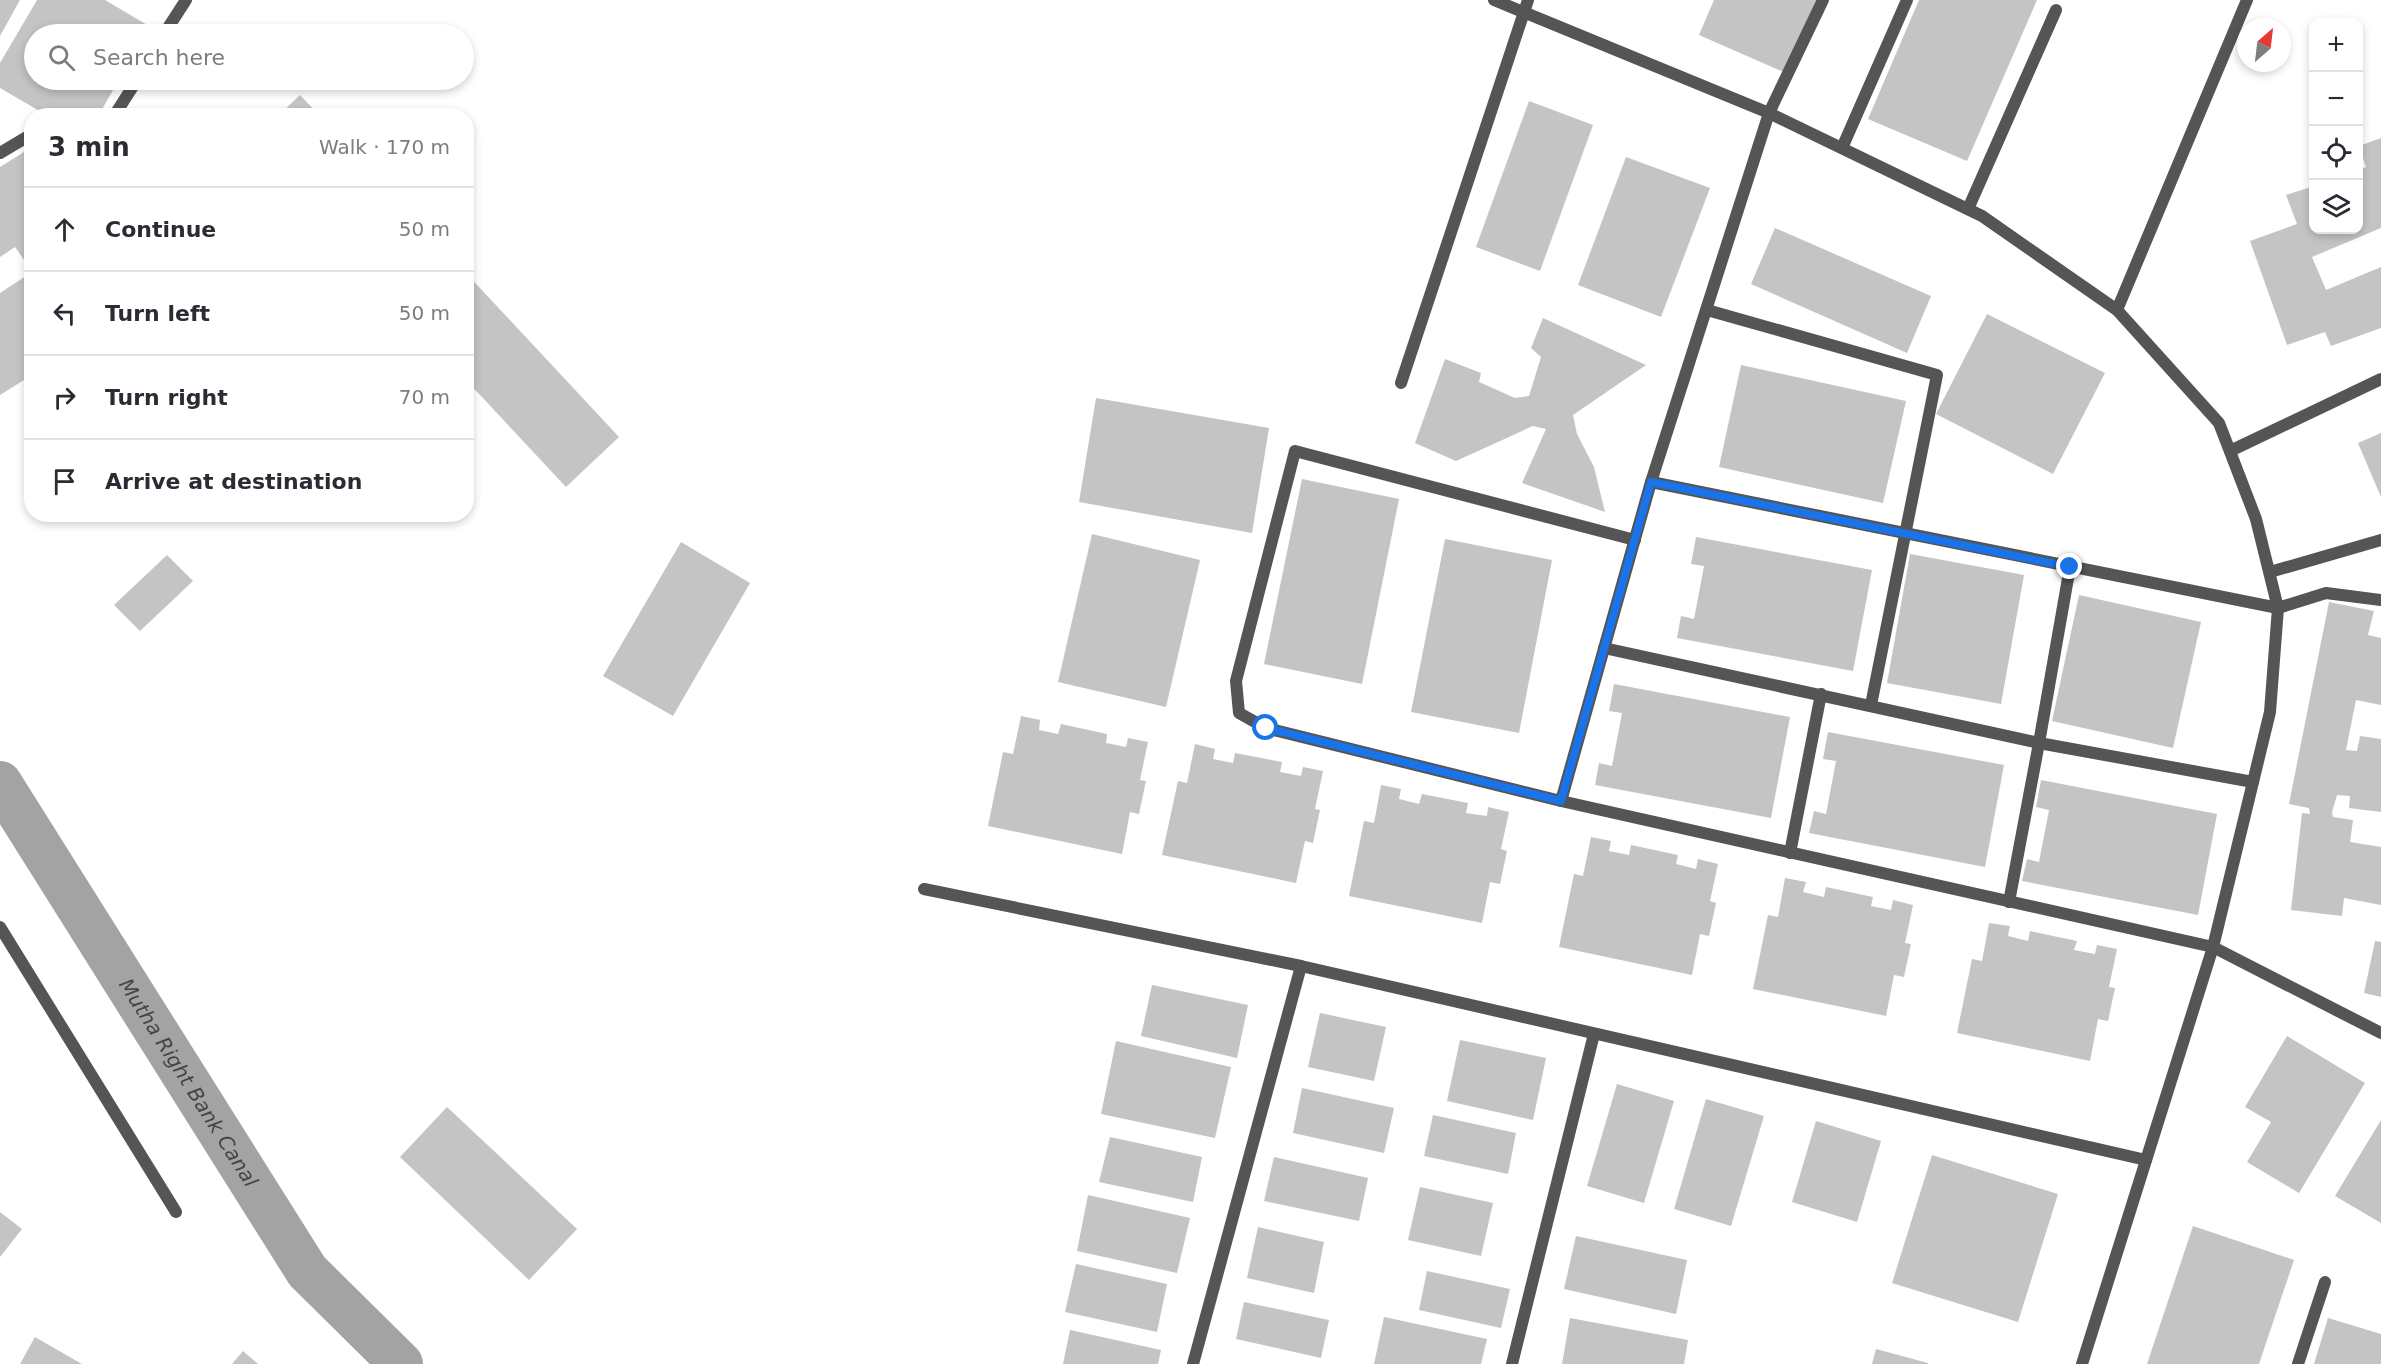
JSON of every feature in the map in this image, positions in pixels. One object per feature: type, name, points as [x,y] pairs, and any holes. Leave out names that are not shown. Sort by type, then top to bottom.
[{"type":"street","points":[[170,24],[186,0]]},
{"type":"street","points":[[1494,0],[1526,6],[1769,113],[1982,216],[2117,310],[2219,423],[2256,519],[2278,608],[2270,712],[2213,947],[2082,1364]]},
{"type":"street","points":[[1561,801],[1651,482],[1769,113],[1823,0]]},
{"type":"street","points":[[1842,148],[1907,0]]},
{"type":"street","points":[[2117,310],[2247,0]]},
{"type":"street","points":[[1401,383],[1526,6]]},
{"type":"street","points":[[1968,209],[2056,10]]},
{"type":"street","points":[[119,108],[131,90]]},
{"type":"street","points":[[0,153],[24,139]]},
{"type":"street","points":[[1707,310],[1937,375],[1871,705]]},
{"type":"street","points":[[2230,451],[2381,379]]},
{"type":"street","points":[[1635,540],[1295,451],[1236,681],[1239,713],[1266,728],[1561,801],[2213,947],[2381,1033]]},
{"type":"street","points":[[1651,482],[2278,608],[2326,593],[2381,600]]},
{"type":"street","points":[[2270,572],[2381,540]]},
{"type":"street","points":[[2008,902],[2070,567]]},
{"type":"street","points":[[1605,648],[2039,743],[2253,782]]},
{"type":"street","points":[[1790,853],[1821,694]]},
{"type":"street","points":[[924,889],[1300,966],[2146,1160]]},
{"type":"street","points":[[0,927],[176,1212]]},
{"type":"street","points":[[1193,1364],[1300,966]]},
{"type":"street","points":[[1512,1364],[1594,1034]]},
{"type":"street","points":[[2298,1364],[2325,1282]]},
{"type":"building","points":[[0,0],[20,0],[0,36]]},
{"type":"building","points":[[37,0],[105,0],[146,24],[24,24],[24,90],[113,90],[103,108],[34,108],[0,88],[0,63]]},
{"type":"building","points":[[1714,0],[1820,0],[1788,74],[1699,35]]},
{"type":"building","points":[[1919,0],[2037,0],[1967,161],[1868,119]]},
{"type":"building","points":[[300,95],[312,108],[286,108]]},
{"type":"building","points":[[1529,101],[1593,125],[1540,271],[1476,247]]},
{"type":"building","points":[[2381,138],[2381,228],[2312,257],[2326,290],[2381,267],[2381,328],[2331,346],[2325,332],[2287,345],[2250,241],[2297,224],[2286,195],[2309,188],[2309,234],[2363,234],[2363,168],[2366,167],[2363,145]]},
{"type":"building","points":[[24,152],[24,260],[15,247],[0,257],[0,167]]},
{"type":"building","points":[[1626,157],[1710,188],[1661,317],[1578,285]]},
{"type":"building","points":[[1775,228],[1931,296],[1907,353],[1751,284]]},
{"type":"building","points":[[24,277],[24,380],[0,395],[0,293]]},
{"type":"building","points":[[474,282],[619,437],[566,487],[474,389]]},
{"type":"building","points":[[1987,314],[2105,373],[2053,474],[1936,414]]},
{"type":"building","points":[[1543,318],[1646,365],[1573,415],[1577,434],[1594,467],[1605,512],[1522,483],[1546,429],[1533,426],[1456,461],[1415,443],[1445,359],[1481,373],[1479,382],[1515,398],[1529,396],[1541,357],[1531,348]]},
{"type":"building","points":[[1741,365],[1906,401],[1883,503],[1719,467]]},
{"type":"building","points":[[1096,398],[1269,428],[1252,533],[1079,502]]},
{"type":"building","points":[[2381,433],[2381,497],[2358,443]]},
{"type":"building","points":[[1302,479],[1399,499],[1362,684],[1264,664]]},
{"type":"building","points":[[1092,534],[1200,560],[1166,707],[1058,682]]},
{"type":"building","points":[[1696,537],[1872,570],[1853,671],[1677,638],[1681,616],[1694,619],[1704,566],[1691,564]]},
{"type":"building","points":[[1445,539],[1552,560],[1519,733],[1411,712]]},
{"type":"building","points":[[681,542],[750,583],[673,716],[603,676]]},
{"type":"building","points":[[1910,554],[2024,575],[2001,704],[1887,683]]},
{"type":"building","points":[[167,555],[193,581],[140,631],[114,605]]},
{"type":"building","points":[[2079,595],[2201,622],[2173,748],[2052,721]]},
{"type":"building","points":[[2329,602],[2374,611],[2368,635],[2381,638],[2381,705],[2356,700],[2346,750],[2357,751],[2360,736],[2381,739],[2381,812],[2349,808],[2350,796],[2337,795],[2332,812],[2333,817],[2353,820],[2350,842],[2381,847],[2381,905],[2344,898],[2342,916],[2291,910],[2302,813],[2310,814],[2309,808],[2289,804]]},
{"type":"building","points":[[1614,684],[1790,717],[1771,818],[1595,785],[1599,763],[1612,766],[1622,713],[1609,711]]},
{"type":"building","points":[[1021,716],[1040,720],[1039,730],[1058,734],[1061,724],[1107,734],[1106,743],[1126,747],[1128,738],[1148,742],[1140,780],[1146,781],[1139,814],[1130,812],[1122,854],[988,826],[1003,752],[1013,754]]},
{"type":"building","points":[[1828,732],[2004,765],[1985,867],[1809,833],[1814,811],[1826,814],[1836,761],[1823,759]]},
{"type":"building","points":[[1195,744],[1215,749],[1213,759],[1233,763],[1235,753],[1282,762],[1280,772],[1301,776],[1303,767],[1323,771],[1315,809],[1320,810],[1313,843],[1305,841],[1296,883],[1162,855],[1178,781],[1187,783]]},
{"type":"building","points":[[2041,780],[2217,814],[2198,915],[2022,881],[2027,859],[2039,862],[2049,810],[2036,807]]},
{"type":"building","points":[[1381,785],[1401,789],[1399,799],[1419,804],[1422,794],[1468,803],[1466,813],[1487,816],[1488,807],[1509,812],[1501,849],[1507,851],[1500,884],[1490,882],[1482,923],[1349,896],[1364,821],[1374,823]]},
{"type":"building","points":[[1591,837],[1611,841],[1609,851],[1629,855],[1631,845],[1678,855],[1676,864],[1696,869],[1698,859],[1718,864],[1710,901],[1716,903],[1709,936],[1700,934],[1692,975],[1559,947],[1574,874],[1583,876]]},
{"type":"building","points":[[1785,878],[1806,882],[1803,892],[1824,897],[1826,887],[1873,897],[1871,906],[1891,910],[1893,900],[1913,905],[1905,943],[1911,944],[1904,977],[1894,975],[1886,1016],[1753,989],[1768,915],[1778,917]]},
{"type":"building","points":[[1989,923],[2010,926],[2008,936],[2028,941],[2030,931],[2077,941],[2074,950],[2095,954],[2097,945],[2117,949],[2109,987],[2115,988],[2108,1021],[2098,1019],[2090,1061],[1957,1033],[1972,959],[1982,961]]},
{"type":"building","points":[[2375,941],[2381,942],[2381,997],[2364,993]]},
{"type":"building","points":[[1152,985],[1248,1005],[1237,1058],[1141,1036]]},
{"type":"building","points":[[1320,1013],[1386,1027],[1374,1081],[1308,1067]]},
{"type":"building","points":[[2287,1036],[2365,1083],[2299,1193],[2247,1162],[2271,1122],[2245,1107]]},
{"type":"building","points":[[1460,1040],[1546,1058],[1533,1120],[1447,1101]]},
{"type":"building","points":[[1116,1041],[1231,1067],[1215,1138],[1101,1114]]},
{"type":"building","points":[[1617,1084],[1674,1101],[1644,1203],[1587,1186]]},
{"type":"building","points":[[1302,1088],[1394,1108],[1384,1153],[1293,1133]]},
{"type":"building","points":[[1706,1099],[1764,1116],[1731,1226],[1674,1209]]},
{"type":"building","points":[[447,1107],[577,1229],[529,1280],[400,1157]]},
{"type":"building","points":[[1433,1115],[1516,1133],[1508,1174],[1424,1156]]},
{"type":"building","points":[[2381,1120],[2381,1223],[2335,1196]]},
{"type":"building","points":[[1816,1121],[1881,1141],[1857,1222],[1792,1202]]},
{"type":"building","points":[[1110,1137],[1202,1157],[1193,1202],[1099,1182]]},
{"type":"building","points":[[1932,1155],[2058,1194],[2018,1322],[1892,1283]]},
{"type":"building","points":[[1274,1157],[1368,1178],[1359,1221],[1264,1201]]},
{"type":"building","points":[[1420,1187],[1493,1203],[1481,1256],[1408,1240]]},
{"type":"building","points":[[1088,1195],[1190,1218],[1177,1273],[1077,1251]]},
{"type":"building","points":[[0,1212],[22,1229],[0,1257]]},
{"type":"building","points":[[2193,1226],[2294,1260],[2259,1364],[2147,1364]]},
{"type":"building","points":[[1258,1227],[1324,1242],[1314,1293],[1247,1278]]},
{"type":"building","points":[[1576,1236],[1687,1260],[1676,1314],[1564,1289]]},
{"type":"building","points":[[1076,1264],[1167,1284],[1157,1332],[1065,1312]]},
{"type":"building","points":[[1427,1271],[1510,1289],[1501,1328],[1419,1310]]},
{"type":"building","points":[[1244,1302],[1329,1320],[1321,1358],[1236,1339]]},
{"type":"building","points":[[1384,1317],[1487,1339],[1481,1364],[1374,1364]]},
{"type":"building","points":[[1570,1318],[1688,1340],[1684,1364],[1562,1364]]},
{"type":"building","points":[[2328,1318],[2381,1334],[2381,1364],[2314,1364]]},
{"type":"building","points":[[1070,1330],[1161,1350],[1158,1364],[1063,1364]]},
{"type":"building","points":[[35,1337],[82,1364],[20,1364]]},
{"type":"building","points":[[1876,1349],[1928,1363],[1928,1364],[1872,1364]]},
{"type":"building","points":[[243,1351],[258,1364],[232,1364]]},
{"type":"waterway","name":"Mutha Right Bank Canal","points":[[0,783],[307,1271],[401,1364]]},
{"type":"route","points":[[1266,728],[1561,801],[1651,482],[2070,567]]}]
